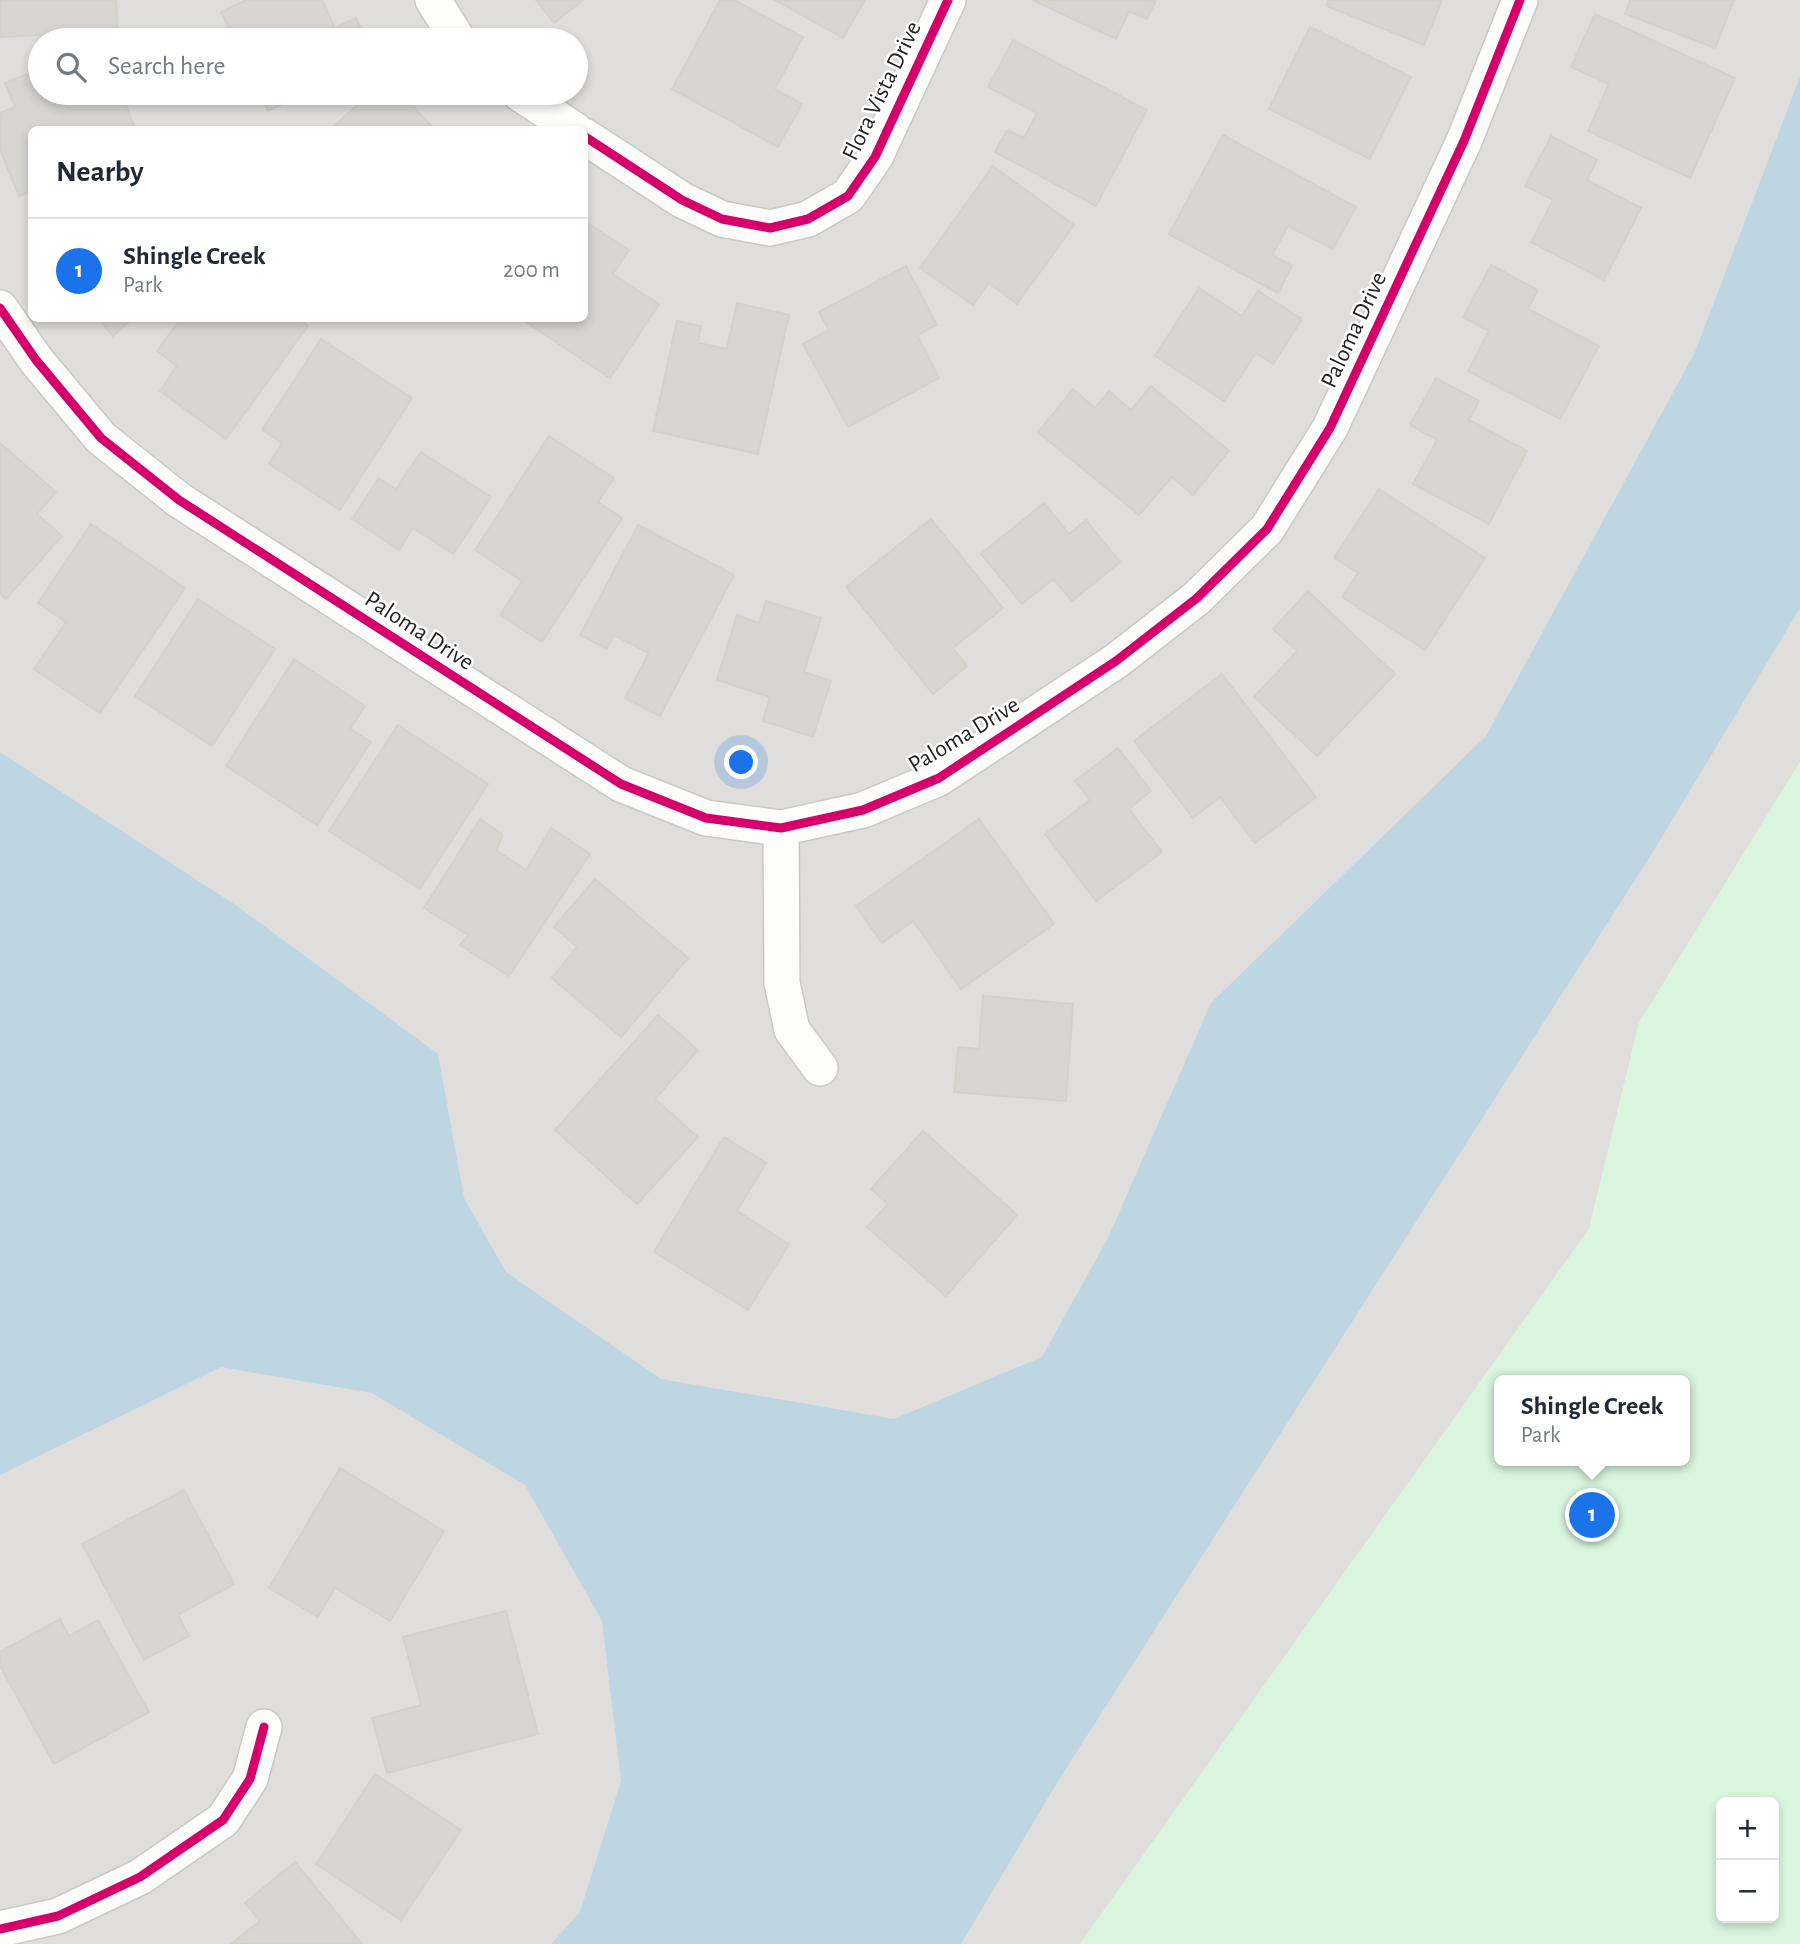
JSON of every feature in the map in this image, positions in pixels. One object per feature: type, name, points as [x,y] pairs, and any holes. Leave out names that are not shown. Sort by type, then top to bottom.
[{"type":"street","points":[[433,0],[450,28]]},
{"type":"street","name":"Flora Vista Drive","points":[[588,139],[682,200],[722,219],[770,228],[808,219],[848,195],[875,157],[948,0]]},
{"type":"street","name":"Paloma Drive","points":[[0,308],[36,360],[101,438],[179,500],[621,784],[706,818],[781,828],[863,810],[939,778],[1116,661],[1198,598],[1267,529],[1330,428],[1464,141],[1520,0]]},
{"type":"street","points":[[537,105],[569,126]]},
{"type":"street","points":[[781,828],[782,983],[792,1030],[820,1068]]},
{"type":"street","points":[[0,1929],[58,1916],[141,1877],[223,1820],[250,1779],[264,1727]]},
{"type":"shaded area","points":[[0,0],[1800,0],[1800,762],[1639,1023],[1589,1229],[1080,1944],[0,1944]]},
{"type":"green space","points":[[1800,762],[1800,1944],[1080,1944],[1589,1229],[1639,1023]]},
{"type":"water","points":[[1800,77],[1800,608],[1656,847],[1058,1781],[961,1944],[551,1944],[580,1912],[621,1781],[602,1621],[525,1485],[372,1393],[221,1367],[0,1475],[0,752],[237,906],[438,1054],[464,1198],[506,1272],[661,1379],[894,1419],[1042,1357],[1108,1238],[1211,1003],[1486,736],[1695,352]]},
{"type":"building","points":[[0,0],[116,0],[118,28],[28,28],[28,36],[0,37]]},
{"type":"building","points":[[246,0],[322,0],[335,28],[228,28],[221,12]]},
{"type":"building","points":[[536,0],[583,0],[554,23]]},
{"type":"building","points":[[720,0],[734,0],[803,37],[775,89],[802,104],[778,147],[672,89]]},
{"type":"building","points":[[775,0],[865,0],[843,38]]},
{"type":"building","points":[[1032,0],[1156,0],[1147,19],[1129,11],[1116,39]]},
{"type":"building","points":[[1328,0],[1442,0],[1424,45],[1326,6]]},
{"type":"building","points":[[1630,0],[1734,0],[1715,48],[1625,14]]},
{"type":"building","points":[[1595,14],[1735,78],[1690,178],[1588,131],[1609,84],[1571,67]]},
{"type":"building","points":[[356,18],[361,28],[335,28]]},
{"type":"building","points":[[1310,27],[1411,77],[1370,159],[1269,109]]},
{"type":"building","points":[[1013,40],[1147,110],[1096,206],[995,152],[1007,130],[1024,138],[1037,113],[988,87]]},
{"type":"building","points":[[28,74],[28,105],[126,105],[134,126],[28,126],[28,193],[19,196],[0,150],[0,113],[15,107],[5,83]]},
{"type":"building","points":[[265,105],[281,105],[268,111]]},
{"type":"building","points":[[357,105],[412,105],[431,126],[334,126]]},
{"type":"building","points":[[1223,135],[1356,207],[1333,249],[1288,226],[1272,255],[1292,266],[1278,293],[1169,234]]},
{"type":"building","points":[[1551,136],[1597,160],[1587,180],[1641,208],[1604,280],[1531,242],[1553,200],[1525,186]]},
{"type":"building","points":[[993,166],[1074,225],[1017,304],[989,283],[973,305],[920,268]]},
{"type":"building","points":[[588,224],[629,250],[613,274],[659,304],[610,378],[526,322],[588,322]]},
{"type":"building","points":[[1491,265],[1538,290],[1528,309],[1599,346],[1560,419],[1468,371],[1489,331],[1463,317]]},
{"type":"building","points":[[906,266],[937,325],[917,335],[939,378],[848,427],[803,344],[829,330],[819,312]]},
{"type":"building","points":[[1199,288],[1242,316],[1258,291],[1302,319],[1273,364],[1256,353],[1224,401],[1155,356]]},
{"type":"building","points":[[737,303],[789,315],[758,454],[653,431],[677,321],[701,326],[698,343],[727,349]]},
{"type":"building","points":[[101,322],[129,322],[113,336]]},
{"type":"building","points":[[178,322],[303,322],[308,326],[226,439],[160,391],[177,366],[157,351]]},
{"type":"building","points":[[321,339],[412,398],[340,510],[269,464],[282,443],[262,430]]},
{"type":"building","points":[[1436,378],[1479,401],[1469,420],[1527,451],[1489,524],[1413,484],[1437,440],[1410,425]]},
{"type":"building","points":[[1151,386],[1229,451],[1193,495],[1172,477],[1139,515],[1038,432],[1073,389],[1095,408],[1109,391],[1131,410]]},
{"type":"building","points":[[549,436],[614,478],[598,502],[622,518],[542,642],[500,615],[522,581],[475,550]]},
{"type":"building","points":[[0,443],[56,492],[37,514],[62,536],[6,599],[0,594]]},
{"type":"building","points":[[421,452],[491,497],[453,554],[413,528],[399,550],[352,519],[379,478],[396,489]]},
{"type":"building","points":[[1379,489],[1485,558],[1425,650],[1342,597],[1358,573],[1334,558]]},
{"type":"building","points":[[1044,503],[1069,534],[1086,520],[1120,562],[1072,601],[1053,579],[1022,604],[981,554]]},
{"type":"building","points":[[931,519],[1003,608],[953,648],[967,666],[933,694],[846,587]]},
{"type":"building","points":[[91,524],[185,588],[100,713],[34,669],[66,622],[38,603]]},
{"type":"building","points":[[638,525],[734,575],[660,716],[625,698],[649,653],[614,635],[607,649],[580,635]]},
{"type":"building","points":[[1308,591],[1395,674],[1317,756],[1254,697],[1297,651],[1273,629]]},
{"type":"building","points":[[198,599],[275,649],[212,746],[135,696]]},
{"type":"building","points":[[766,601],[821,618],[804,672],[831,681],[813,737],[763,721],[770,697],[717,680],[737,615],[759,623]]},
{"type":"building","points":[[294,659],[365,706],[350,729],[371,742],[317,825],[226,766]]},
{"type":"building","points":[[1222,674],[1316,797],[1255,843],[1220,797],[1193,818],[1134,741]]},
{"type":"building","points":[[398,725],[488,784],[420,889],[329,831]]},
{"type":"building","points":[[1118,748],[1151,791],[1129,809],[1162,852],[1096,901],[1045,834],[1090,800],[1075,781]]},
{"type":"building","points":[[480,819],[502,834],[496,850],[526,870],[551,828],[590,854],[509,976],[460,945],[468,935],[424,908]]},
{"type":"building","points":[[979,819],[1054,924],[961,989],[913,921],[882,943],[856,906]]},
{"type":"building","points":[[595,879],[688,958],[621,1037],[552,978],[577,947],[554,927]]},
{"type":"building","points":[[983,996],[1073,1004],[1066,1101],[954,1092],[958,1047],[979,1049]]},
{"type":"building","points":[[658,1015],[698,1050],[655,1099],[698,1137],[637,1204],[555,1130]]},
{"type":"building","points":[[923,1131],[1017,1215],[946,1296],[867,1227],[888,1204],[871,1189]]},
{"type":"building","points":[[724,1137],[766,1163],[737,1211],[789,1244],[748,1310],[654,1252]]},
{"type":"building","points":[[340,1468],[444,1531],[390,1621],[335,1588],[318,1617],[269,1588]]},
{"type":"building","points":[[184,1490],[234,1584],[178,1615],[189,1636],[144,1660],[82,1544]]},
{"type":"building","points":[[506,1611],[538,1734],[387,1773],[372,1718],[421,1705],[403,1637]]},
{"type":"building","points":[[60,1619],[69,1636],[98,1620],[149,1712],[54,1764],[0,1666],[0,1652]]},
{"type":"building","points":[[375,1774],[461,1830],[401,1920],[316,1864]]},
{"type":"building","points":[[295,1862],[362,1944],[231,1944],[260,1921],[245,1903]]},
{"type":"cycle path","points":[[588,139],[682,200],[722,219],[770,228],[808,219],[848,196],[875,157],[948,0]]},
{"type":"cycle path","points":[[0,308],[36,360],[101,438],[179,500],[621,784],[706,818],[781,828],[863,810],[939,778],[1116,661],[1197,598],[1267,529],[1330,428],[1464,141],[1520,0]]},
{"type":"cycle path","points":[[0,1929],[58,1916],[140,1877],[223,1820],[250,1779],[264,1727]]},
{"type":"place","name":"Shingle Creek","points":[[1592,1515]]}]
